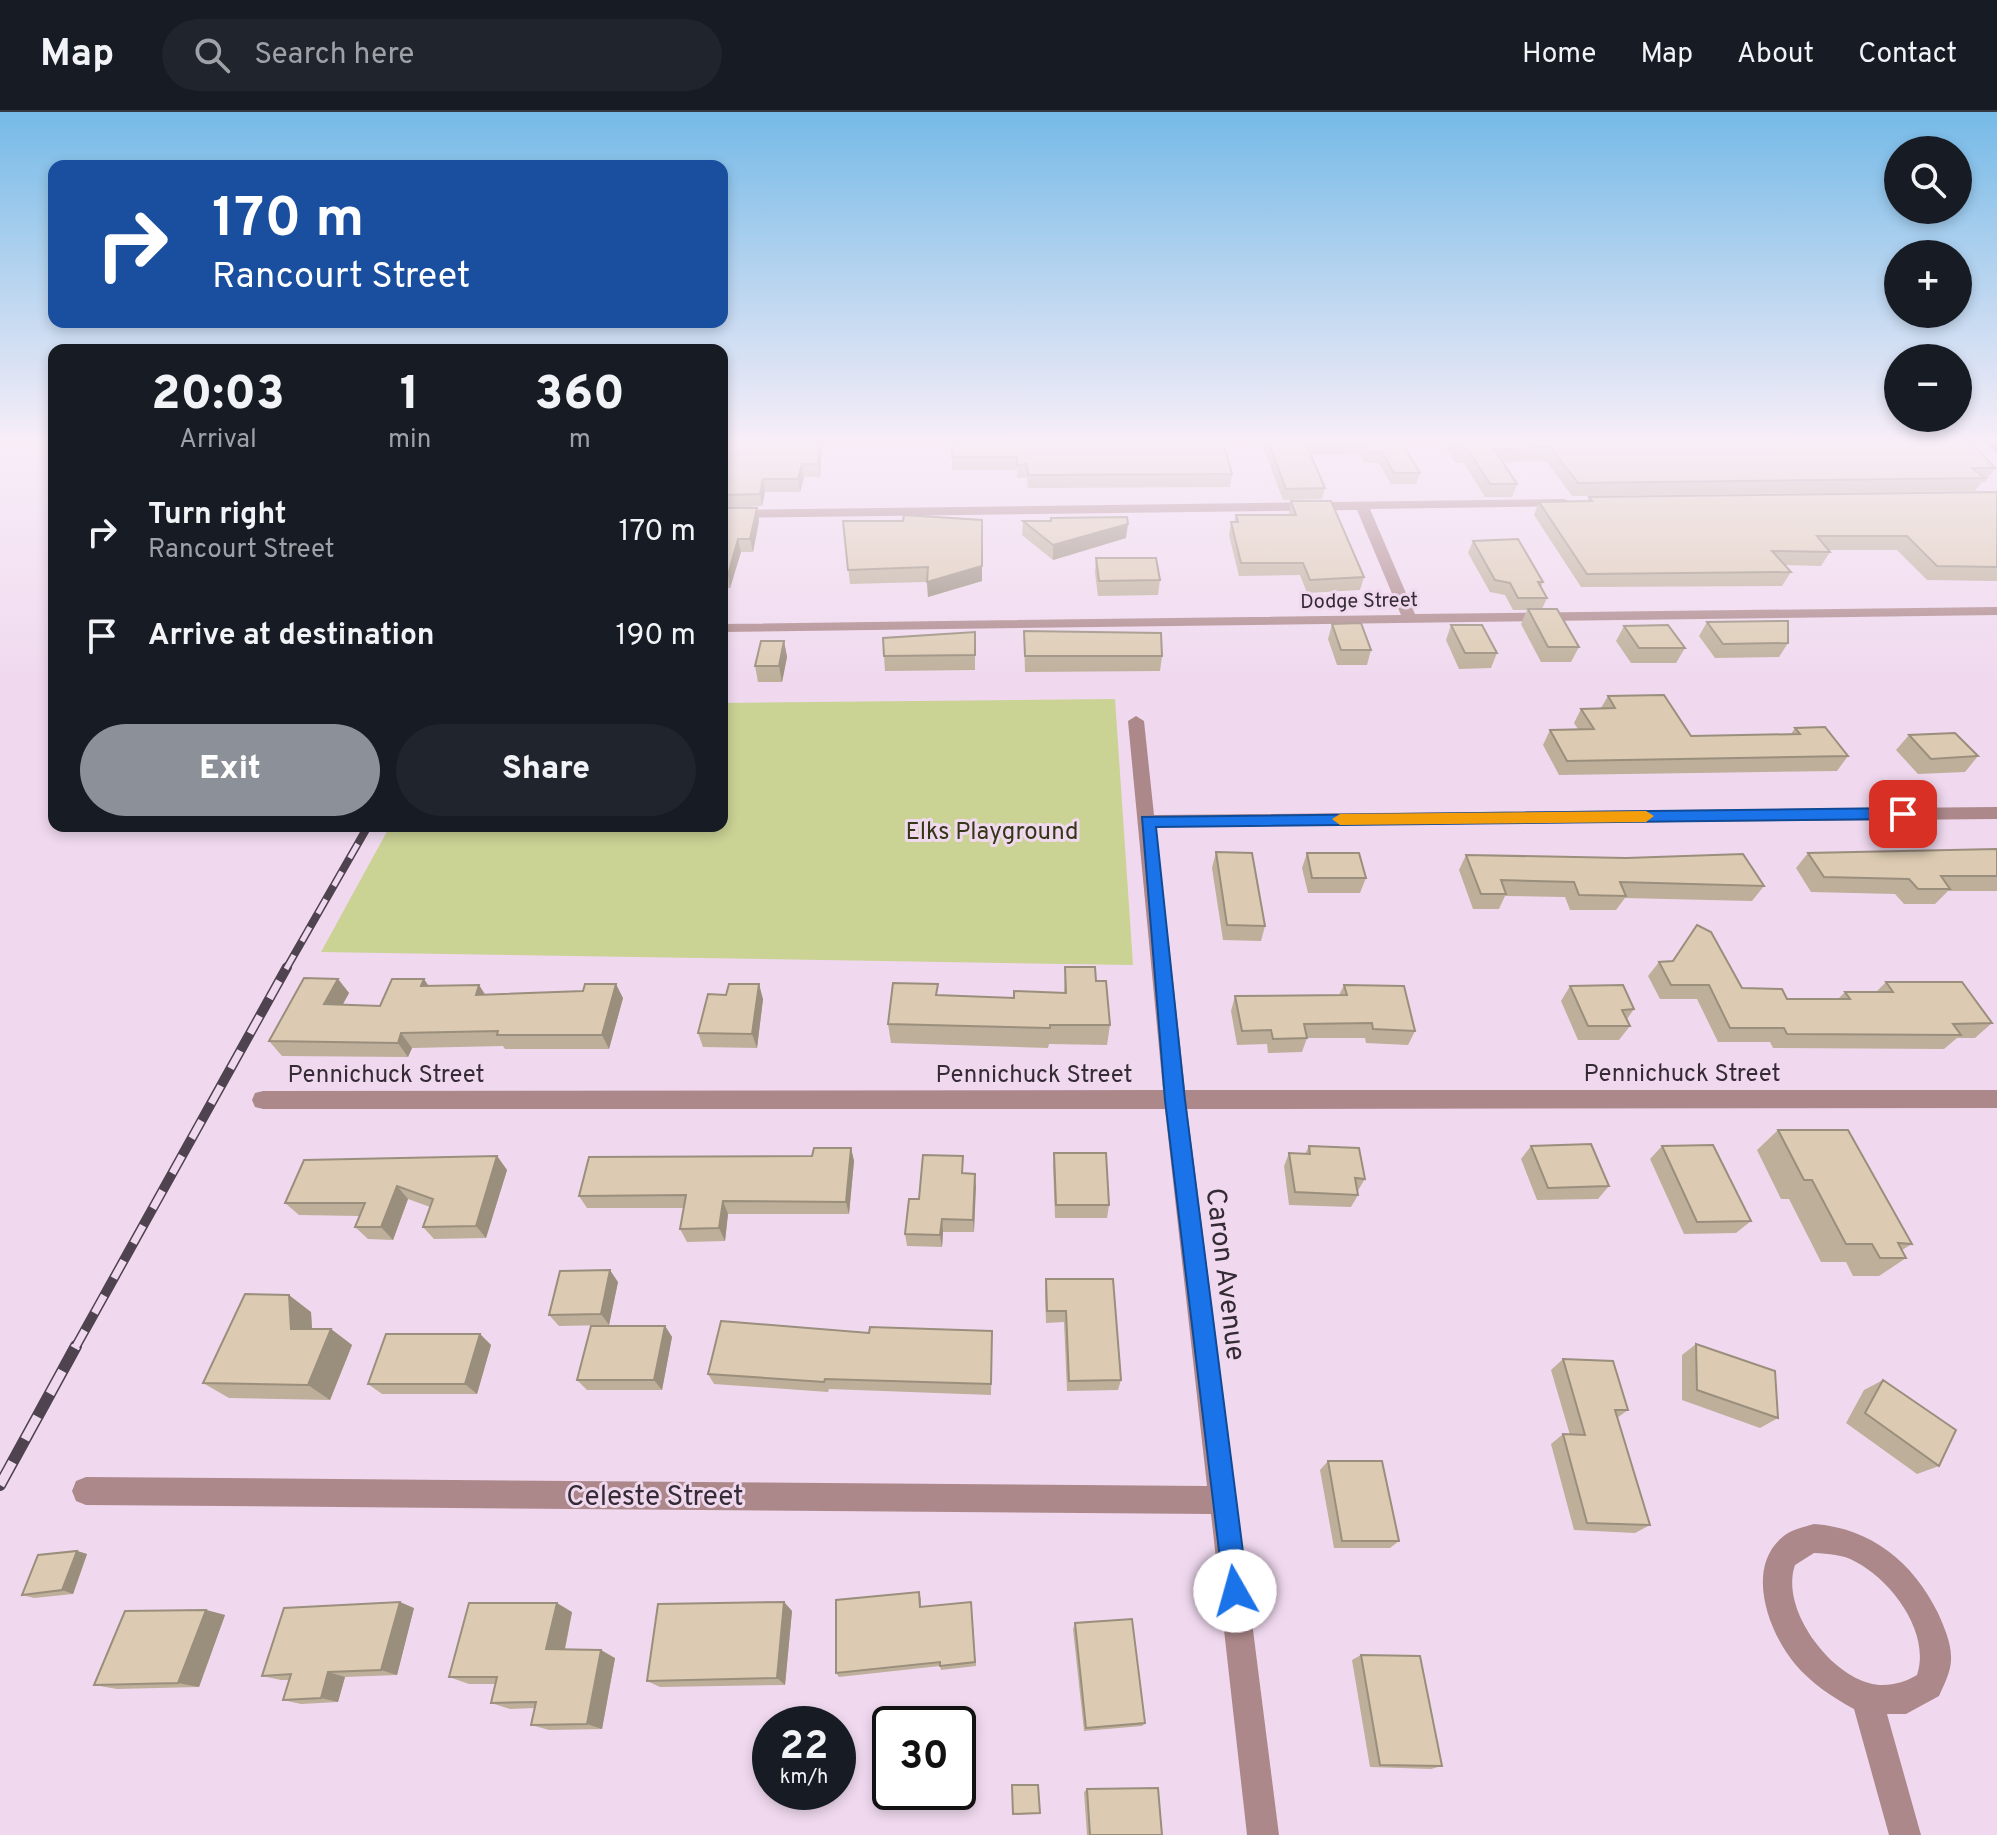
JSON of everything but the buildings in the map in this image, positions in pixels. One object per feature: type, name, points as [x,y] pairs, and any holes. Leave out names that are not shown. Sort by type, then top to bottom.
[{"type":"street","points":[[1369,521],[1410,619]]},
{"type":"street","name":"Dodge Street","points":[[728,628],[1997,611]]},
{"type":"street","name":"Caron Avenue","points":[[1136,721],[1175,1100],[1263,1835]]},
{"type":"street","points":[[1147,821],[1997,813]]},
{"type":"street","name":"Pennichuck Street","points":[[263,1100],[1997,1099]]},
{"type":"street","name":"Celeste Street","points":[[86,1491],[1224,1500]]},
{"type":"street","points":[[1867,1699],[1895,1703],[1918,1696],[1933,1680],[1937,1657],[1932,1628],[1918,1600],[1897,1574],[1872,1554],[1847,1541],[1823,1537],[1803,1540],[1787,1550],[1778,1567],[1776,1589],[1782,1615],[1796,1641],[1816,1665],[1841,1685],[1867,1699],[1905,1835]]},
{"type":"green space","name":"Elks Playground","points":[[1115,699],[1133,965],[321,952],[387,832],[728,832],[728,703]]},
{"type":"railway","points":[[286,969],[365,832]]},
{"type":"railway","points":[[75,1348],[287,967]]},
{"type":"railway","points":[[0,1485],[76,1346]]},
{"type":"slow traffic","points":[[1340,819],[1646,816]]},
{"type":"route","points":[[1235,1591],[1175,1100],[1147,821],[1903,814]]}]
